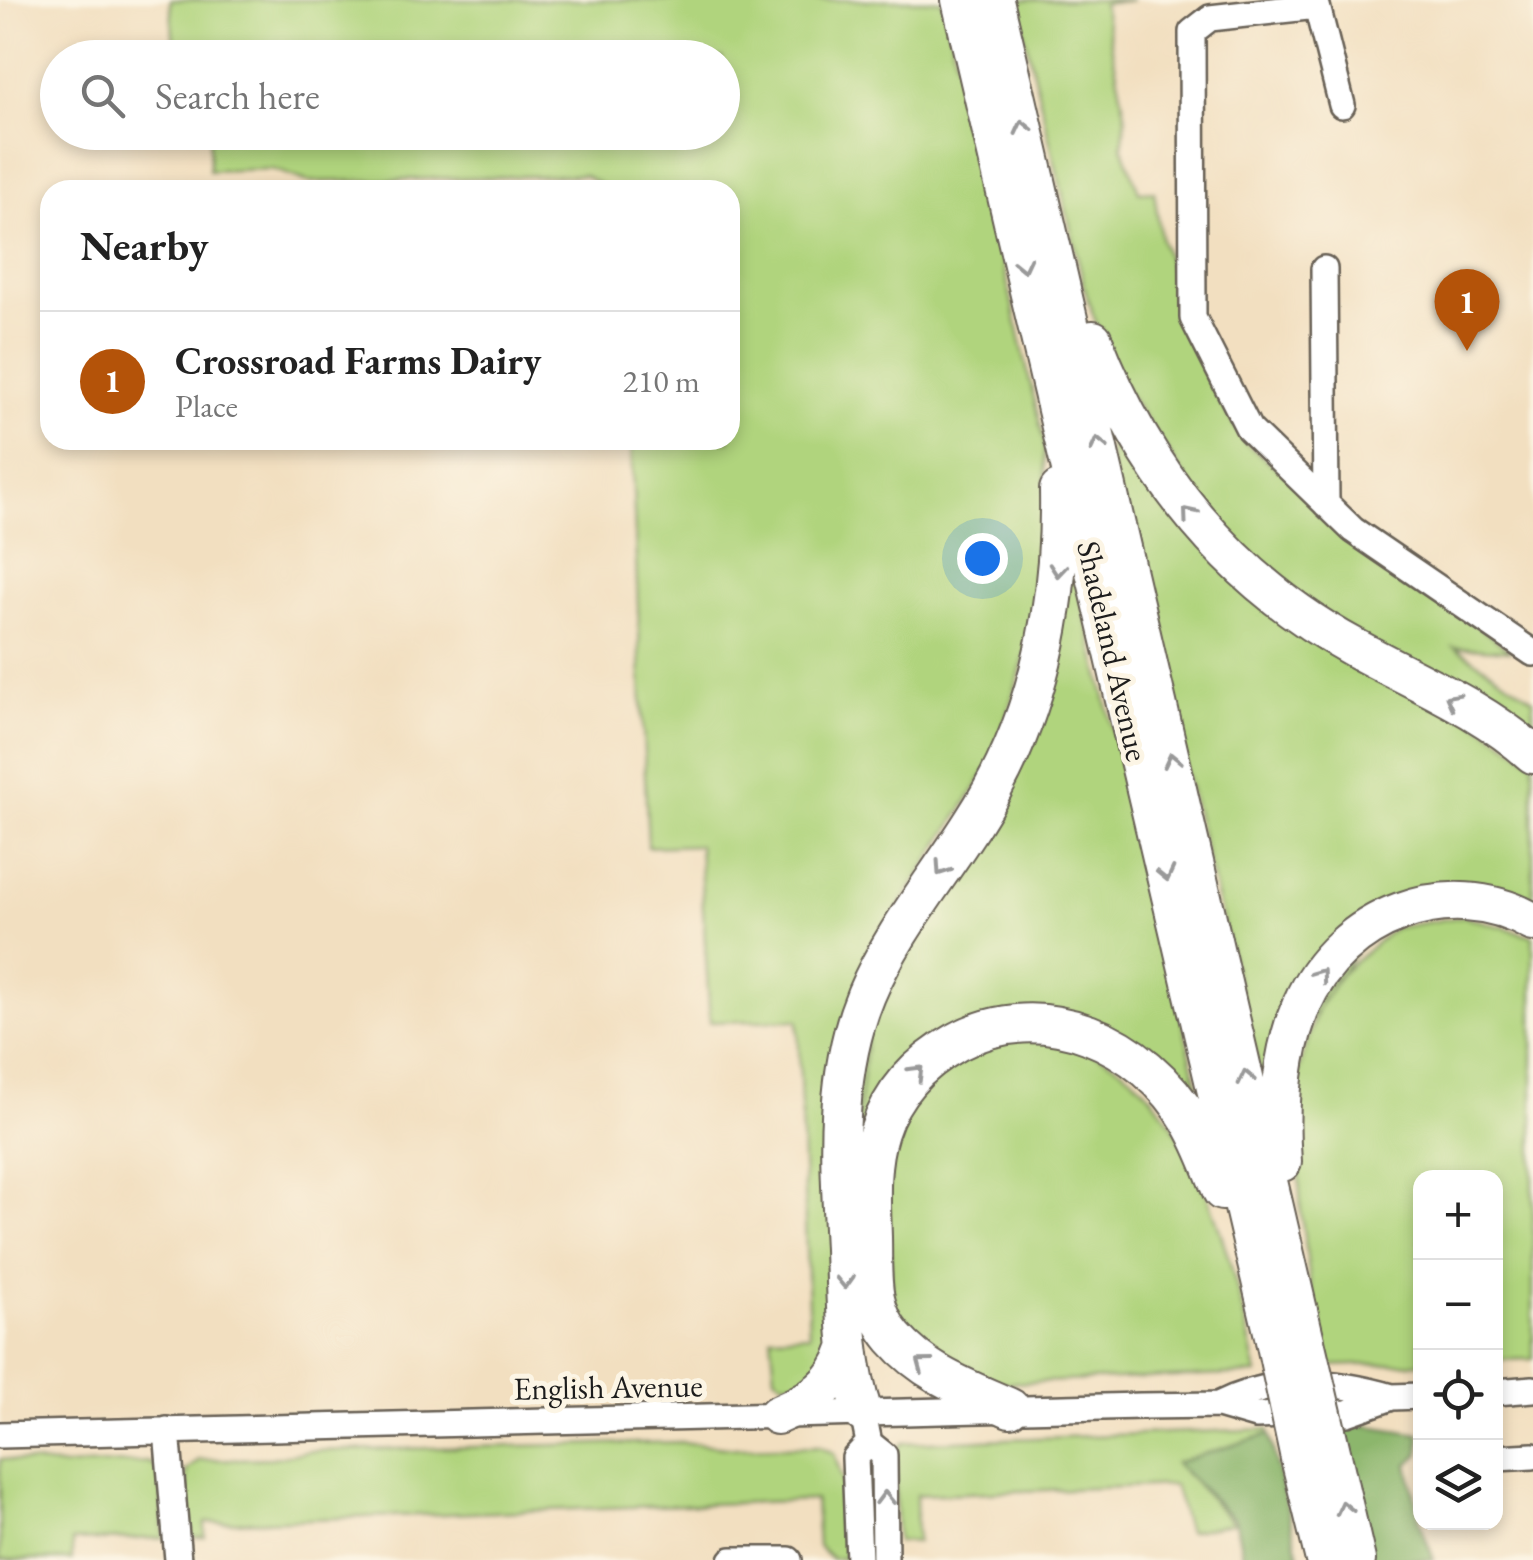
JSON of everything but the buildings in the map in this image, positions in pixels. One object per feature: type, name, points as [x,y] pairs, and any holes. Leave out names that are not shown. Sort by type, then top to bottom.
[{"type":"highway","name":"Shadeland Avenue","points":[[961,0],[1063,438],[1279,1288]]},
{"type":"highway","name":"Shadeland Avenue","points":[[994,0],[1279,1288]]},
{"type":"highway","points":[[1044,216],[1125,417],[1154,467],[1199,526],[1254,581],[1310,623],[1487,719],[1533,754]]},
{"type":"highway","points":[[866,1428],[848,1350],[839,1123],[851,1039],[879,967],[991,793],[1026,716],[1055,596],[1063,438]]},
{"type":"highway","points":[[1325,1560],[1316,1457],[1279,1288],[1282,1099],[1293,1028],[1318,977],[1361,932],[1412,908],[1472,902],[1533,922]]},
{"type":"highway","points":[[866,1428],[876,1368],[871,1171],[878,1134],[894,1098],[937,1054],[987,1030],[1028,1023],[1076,1028],[1108,1042],[1138,1062],[1171,1094],[1279,1288]]},
{"type":"highway","points":[[874,1305],[894,1338],[929,1370],[1010,1408]]},
{"type":"highway","points":[[777,1415],[818,1395],[843,1365],[848,1350]]},
{"type":"highway","points":[[1316,1457],[1356,1560]]},
{"type":"street","points":[[1342,105],[1317,6],[1204,11],[1191,42],[1193,318],[1249,429],[1353,530],[1533,653]]},
{"type":"street","points":[[1324,269],[1326,504]]},
{"type":"street","name":"English Avenue","points":[[0,1434],[777,1415],[866,1428],[1010,1408],[1218,1405],[1255,1386],[1344,1384],[1392,1397],[1413,1396]]},
{"type":"street","points":[[1503,1392],[1533,1390]]},
{"type":"street","points":[[859,1560],[854,1458],[866,1428]]},
{"type":"street","points":[[866,1428],[884,1456],[885,1560]]},
{"type":"street","points":[[167,1430],[178,1560]]},
{"type":"street","points":[[1503,1458],[1533,1456]]},
{"type":"street","points":[[732,1560],[789,1560]]},
{"type":"green space","points":[[170,0],[942,0],[1044,442],[1048,581],[993,761],[877,941],[833,1351],[803,1380],[783,1382],[775,1376],[771,1336],[809,1334],[798,1020],[710,1022],[699,845],[648,847],[631,450],[740,450],[740,180],[592,180],[584,175],[303,180],[272,169],[209,171],[210,150],[740,150],[740,40],[174,40]]},
{"type":"green space","points":[[1016,0],[1132,0],[1103,4],[1126,118],[1122,146],[1139,192],[1154,191],[1161,240],[1211,385],[1245,443],[1510,651],[1455,647],[1533,699],[1533,740],[1362,640],[1235,550],[1116,376],[1088,301]]},
{"type":"green space","points":[[1109,400],[1182,519],[1533,761],[1533,912],[1387,905],[1273,1075],[1261,1076],[1111,469]]},
{"type":"green space","points":[[1077,579],[1206,1121],[1162,1070],[992,1017],[867,1139],[848,1127],[857,1051],[949,872],[1066,581]]},
{"type":"green space","points":[[1464,916],[1533,936],[1533,1359],[1503,1360],[1503,1170],[1413,1170],[1413,1363],[1326,1366],[1315,1319],[1301,1214],[1294,1085],[1324,988],[1394,928]]},
{"type":"green space","points":[[1031,1033],[1110,1061],[1141,1086],[1168,1119],[1210,1202],[1238,1293],[1257,1374],[1007,1383],[950,1369],[894,1320],[886,1204],[897,1117],[947,1060]]},
{"type":"green space","points":[[1338,1421],[1413,1433],[1413,1460],[1408,1464],[1413,1488],[1413,1530],[1423,1530],[1434,1560],[1372,1560]]},
{"type":"green space","points":[[1268,1429],[1269,1434],[1176,1463],[1233,1523],[1188,1532],[1174,1485],[916,1495],[917,1542],[897,1541],[894,1452],[903,1443]]},
{"type":"green space","points":[[1269,1434],[1300,1560],[1244,1560],[1235,1520],[1175,1463]]},
{"type":"green space","points":[[681,1442],[735,1448],[819,1446],[834,1453],[846,1491],[845,1558],[832,1559],[818,1546],[815,1500],[205,1523],[205,1537],[188,1537],[186,1471],[199,1460],[272,1458],[309,1451]]},
{"type":"green space","points":[[0,1459],[65,1466],[148,1462],[161,1470],[164,1538],[72,1541],[72,1560],[0,1560]]},
{"type":"place","name":"Crossroad Farms Dairy","points":[[1467,351]]}]
